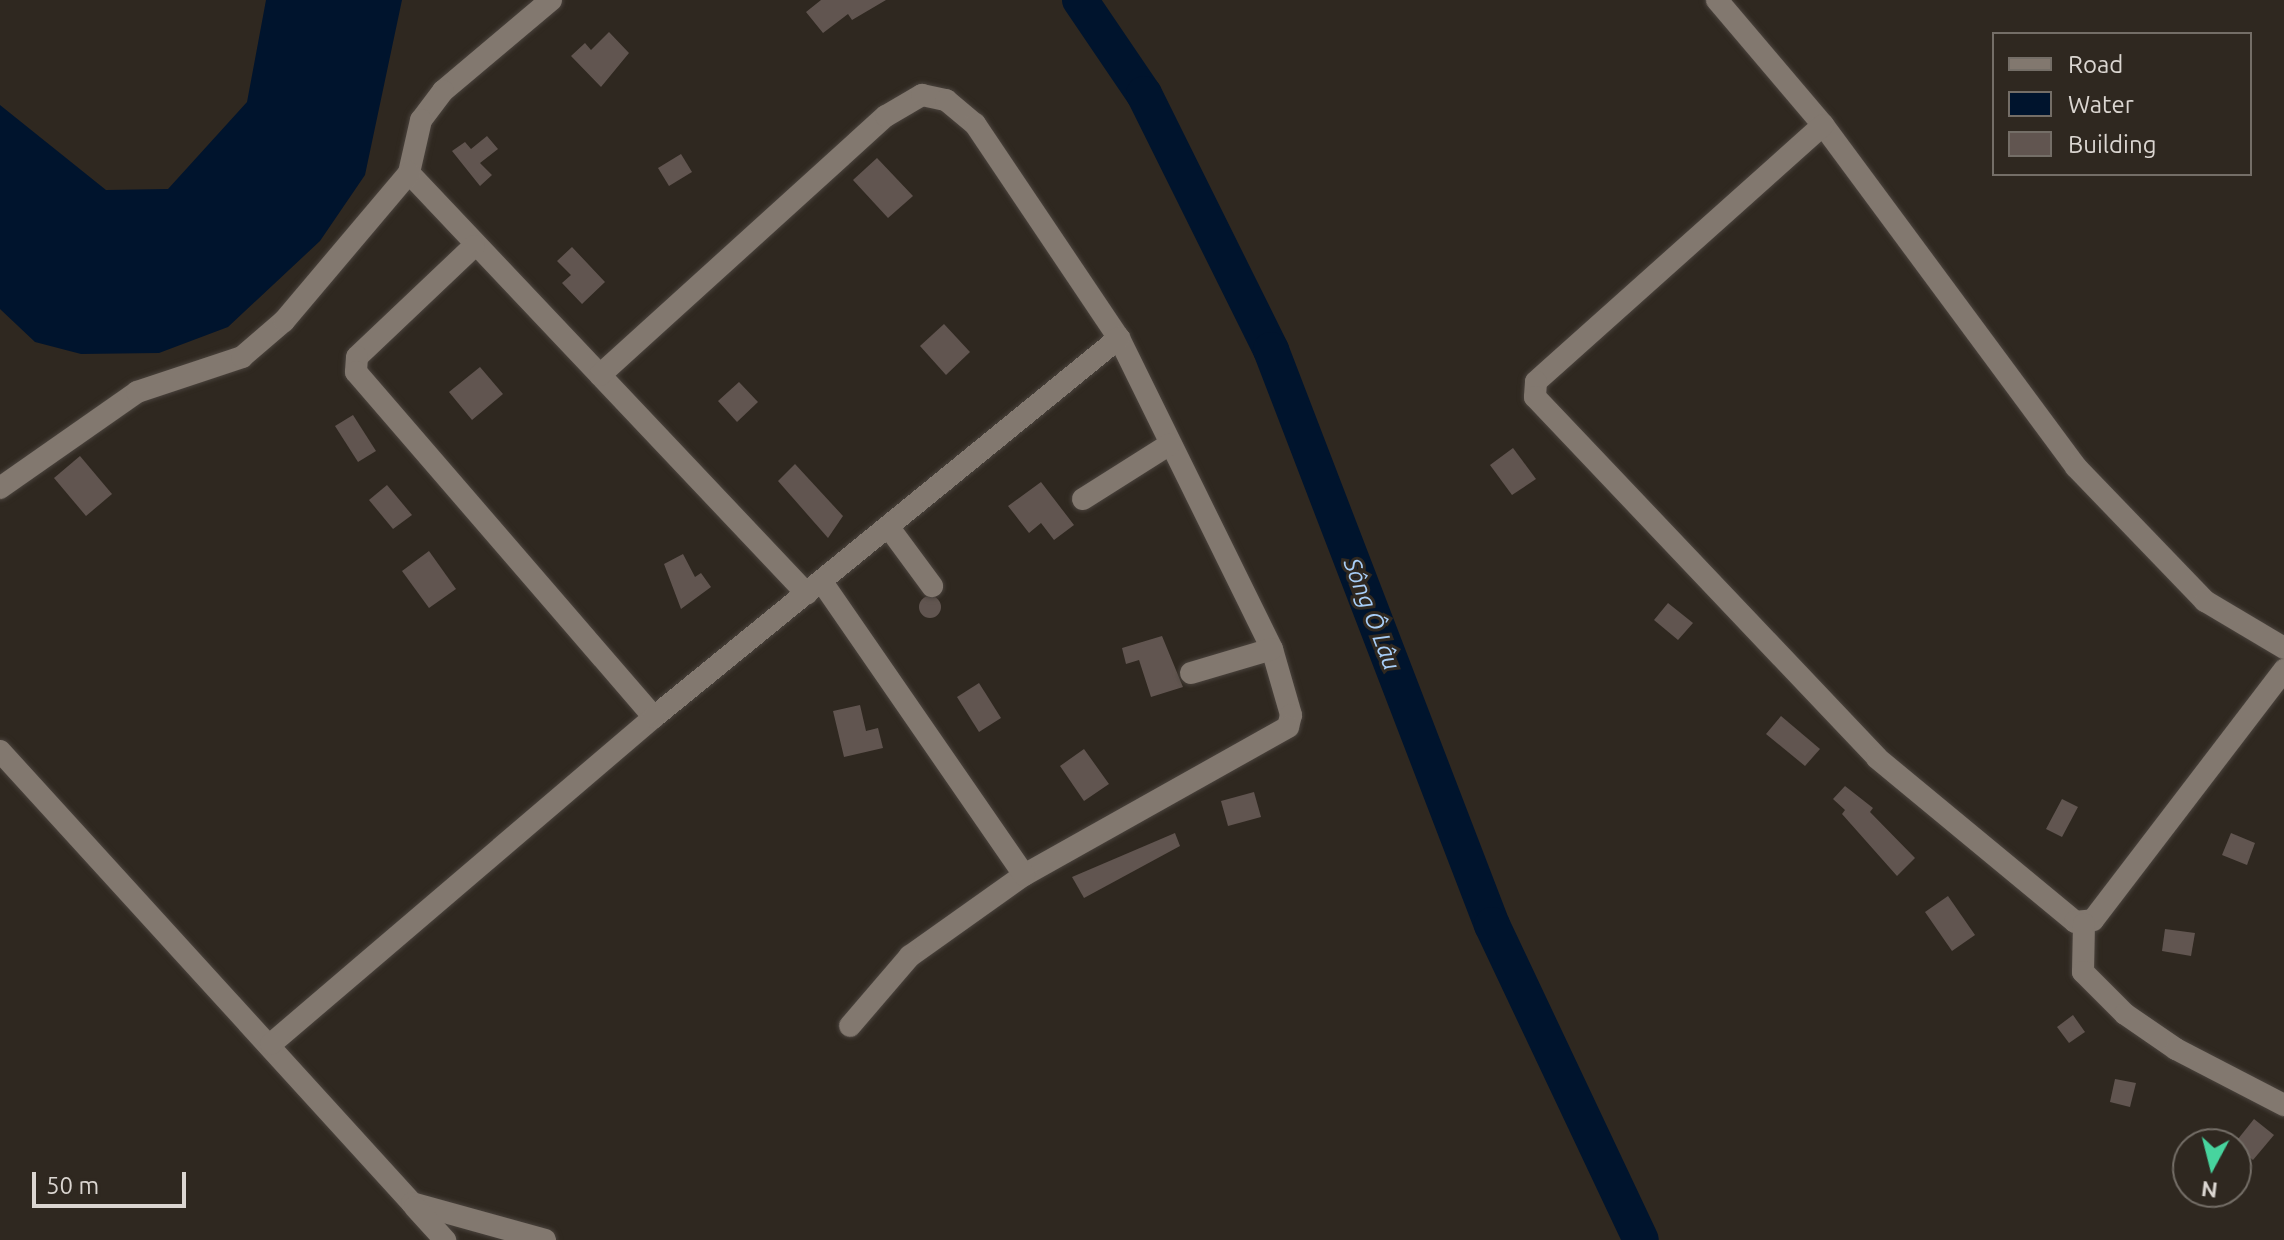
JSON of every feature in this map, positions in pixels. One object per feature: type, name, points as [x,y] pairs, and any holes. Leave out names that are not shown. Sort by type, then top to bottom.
[{"type":"street","points":[[0,488],[126,398],[242,357],[284,321],[409,173],[421,120],[443,91],[551,0]]},
{"type":"street","points":[[1717,0],[1823,125],[2076,467],[2205,601],[2284,648]]},
{"type":"street","points":[[600,375],[886,116],[922,95],[946,100],[975,124],[1119,338],[1272,649],[1291,715],[1288,727],[1024,875],[910,956],[850,1026]]},
{"type":"street","points":[[1823,125],[1536,382],[1535,397],[1877,758],[1987,853],[2084,924]]},
{"type":"street","points":[[409,173],[474,246],[814,588],[1024,875]]},
{"type":"street","points":[[474,246],[357,357],[356,372],[654,717]]},
{"type":"street","points":[[271,1044],[654,717],[890,529],[1119,338]]},
{"type":"street","points":[[1083,499],[1170,444]]},
{"type":"street","points":[[890,529],[932,586]]},
{"type":"street","points":[[1191,673],[1272,649]]},
{"type":"street","points":[[2284,670],[2084,924],[2083,972],[2125,1014],[2176,1049],[2284,1105]]},
{"type":"street","points":[[0,751],[271,1044],[445,1240]]},
{"type":"street","points":[[412,1203],[545,1240]]},
{"type":"water","points":[[266,0],[402,0],[365,175],[320,241],[228,327],[159,353],[81,354],[35,342],[0,309],[0,105],[106,190],[168,189],[247,102]]},
{"type":"building","points":[[821,0],[886,0],[852,20],[848,14],[823,33],[806,12]]},
{"type":"building","points":[[609,32],[629,53],[601,87],[571,56],[585,43],[591,50]]},
{"type":"building","points":[[487,136],[498,149],[480,163],[492,175],[480,186],[452,151],[465,142],[471,149]]},
{"type":"building","points":[[681,154],[692,172],[669,186],[658,168]]},
{"type":"building","points":[[877,158],[913,196],[888,218],[853,180]]},
{"type":"building","points":[[572,247],[605,282],[582,304],[562,283],[571,275],[557,261]]},
{"type":"building","points":[[944,324],[970,352],[946,375],[920,346]]},
{"type":"building","points":[[480,367],[503,394],[472,420],[449,392]]},
{"type":"building","points":[[739,382],[758,402],[737,422],[718,401]]},
{"type":"building","points":[[353,415],[376,451],[358,462],[335,426]]},
{"type":"building","points":[[1513,448],[1536,479],[1512,495],[1490,465]]},
{"type":"building","points":[[80,456],[112,494],[86,516],[54,478]]},
{"type":"building","points":[[795,464],[843,516],[828,538],[778,481]]},
{"type":"building","points":[[1041,482],[1074,525],[1054,540],[1041,523],[1029,533],[1008,506]]},
{"type":"building","points":[[387,485],[412,515],[393,529],[369,500]]},
{"type":"building","points":[[429,551],[456,589],[429,608],[402,571]]},
{"type":"building","points":[[683,554],[695,577],[701,573],[711,587],[681,609],[664,564]]},
{"type":"building","points":[[930,596],[941,607],[930,618],[919,607]]},
{"type":"building","points":[[1668,603],[1693,623],[1678,640],[1654,620]]},
{"type":"building","points":[[1162,636],[1183,687],[1151,697],[1139,660],[1126,664],[1122,648]]},
{"type":"building","points":[[979,683],[1001,718],[979,732],[957,697]]},
{"type":"building","points":[[860,705],[866,731],[878,728],[883,748],[844,757],[833,711]]},
{"type":"building","points":[[1781,716],[1820,749],[1805,766],[1766,734]]},
{"type":"building","points":[[1084,749],[1109,784],[1084,801],[1060,766]]},
{"type":"building","points":[[1845,786],[1873,808],[1870,812],[1915,858],[1897,876],[1842,814],[1845,810],[1833,799]]},
{"type":"building","points":[[1254,792],[1261,817],[1228,826],[1221,801]]},
{"type":"building","points":[[2062,799],[2078,807],[2062,837],[2046,829]]},
{"type":"building","points":[[1175,833],[1180,846],[1084,898],[1072,877]]},
{"type":"building","points":[[2231,833],[2255,843],[2247,865],[2222,855]]},
{"type":"building","points":[[1948,896],[1975,935],[1952,951],[1925,912]]},
{"type":"building","points":[[2165,929],[2195,933],[2191,956],[2162,951]]},
{"type":"building","points":[[2073,1015],[2085,1032],[2069,1043],[2057,1027]]},
{"type":"building","points":[[2115,1079],[2136,1083],[2130,1107],[2110,1102]]},
{"type":"building","points":[[2254,1119],[2274,1135],[2253,1160],[2252,1128],[2247,1128]]},
{"type":"waterway","name":"Sông Ô Lâu","points":[[1080,0],[1144,94],[1271,350],[1492,925],[1641,1240]]}]
